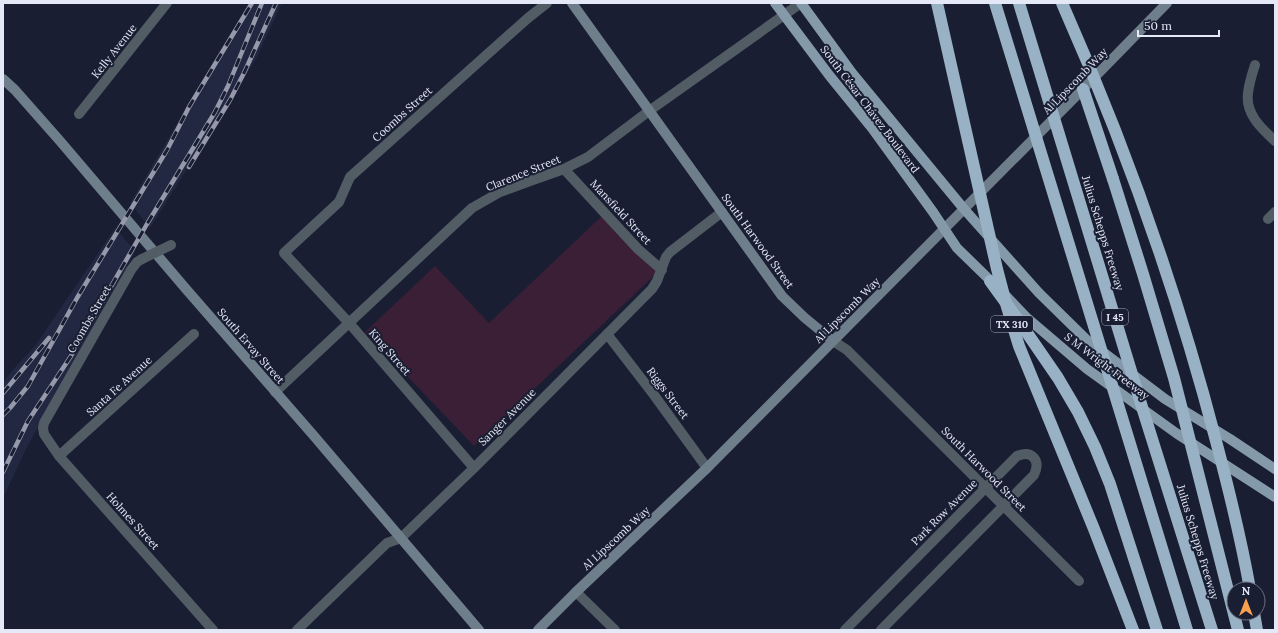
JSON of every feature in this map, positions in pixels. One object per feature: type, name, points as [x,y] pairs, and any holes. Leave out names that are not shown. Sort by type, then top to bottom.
[{"type":"highway","name":"TX 310","points":[[937,3],[997,269],[1011,320],[1032,378],[1094,529],[1133,630]]},
{"type":"highway","name":"I 45","points":[[995,3],[1187,630]]},
{"type":"highway","name":"Julius Schepps Freeway","points":[[1019,3],[1142,407],[1212,630]]},
{"type":"highway","points":[[1062,3],[1097,83],[1119,139],[1173,291],[1231,496],[1248,581]]},
{"type":"highway","points":[[1084,90],[1143,274],[1174,378],[1238,630]]},
{"type":"highway","points":[[990,281],[1022,324],[1069,395],[1095,447],[1110,484],[1157,630]]},
{"type":"main road","name":"South Harwood Street","points":[[572,3],[782,296],[805,318],[833,341]]},
{"type":"main road","name":"South César Chávez Boulevard","points":[[775,3],[829,75],[872,128],[933,212],[944,230]]},
{"type":"main road","name":"South César Chávez Boulevard","points":[[801,3],[852,73],[964,209]]},
{"type":"main road","name":"Al Lipscomb Way","points":[[538,630],[576,592],[708,468],[1084,90],[1167,3]]},
{"type":"main road","name":"South Ervay Street","points":[[3,79],[15,90],[60,141],[479,630]]},
{"type":"main road","name":"S M Wright Freeway","points":[[964,209],[1039,293],[1087,340],[1165,399],[1275,469]]},
{"type":"main road","name":"S M Wright Freeway","points":[[944,230],[957,248],[1026,317],[1087,369],[1176,433],[1275,496]]},
{"type":"street","name":"Kelly Avenue","points":[[79,114],[167,3]]},
{"type":"street","name":"Coombs Street","points":[[284,253],[339,202],[350,177],[528,18],[547,3]]},
{"type":"street","name":"Clarence Street","points":[[275,392],[350,324],[472,208],[500,192],[564,169],[588,157],[649,111],[801,3]]},
{"type":"street","points":[[1255,65],[1248,93],[1248,103],[1252,115],[1259,125],[1275,141]]},
{"type":"street","name":"Mansfield Street","points":[[564,169],[638,248],[662,270]]},
{"type":"street","name":"Sanger Avenue","points":[[297,630],[387,543],[401,538],[474,468],[652,289],[662,270],[666,257],[670,252],[722,212]]},
{"type":"street","name":"Coombs Street","points":[[44,423],[131,270],[137,262],[171,245]]},
{"type":"street","name":"King Street","points":[[284,253],[350,324],[474,468]]},
{"type":"street","name":"Santa Fe Avenue","points":[[59,456],[194,334]]},
{"type":"street","name":"Riggs Street","points":[[607,334],[708,468]]},
{"type":"street","name":"South Harwood Street","points":[[833,341],[847,350],[1079,581]]},
{"type":"street","name":"Holmes Street","points":[[44,423],[44,434],[59,456],[213,630]]},
{"type":"street","name":"Park Row Avenue","points":[[845,630],[1017,456],[1023,454],[1032,456],[1037,462],[1037,469],[1034,475],[881,630]]},
{"type":"street","points":[[576,592],[615,630]]},
{"type":"shaded area","points":[[249,3],[282,3],[257,57],[150,228],[130,203]]},
{"type":"shaded area","points":[[603,215],[658,272],[474,446],[365,332],[435,266],[489,323]]},
{"type":"shaded area","points":[[115,228],[135,251],[26,449],[3,498],[3,382],[35,346]]},
{"type":"railway","points":[[3,415],[28,386],[77,298],[167,150],[189,107],[252,3]]},
{"type":"railway","points":[[3,472],[28,421],[71,356],[147,224],[215,112],[228,86],[262,3]]},
{"type":"railway","points":[[189,167],[230,100],[276,3]]},
{"type":"railway","points":[[3,393],[49,338]]}]
